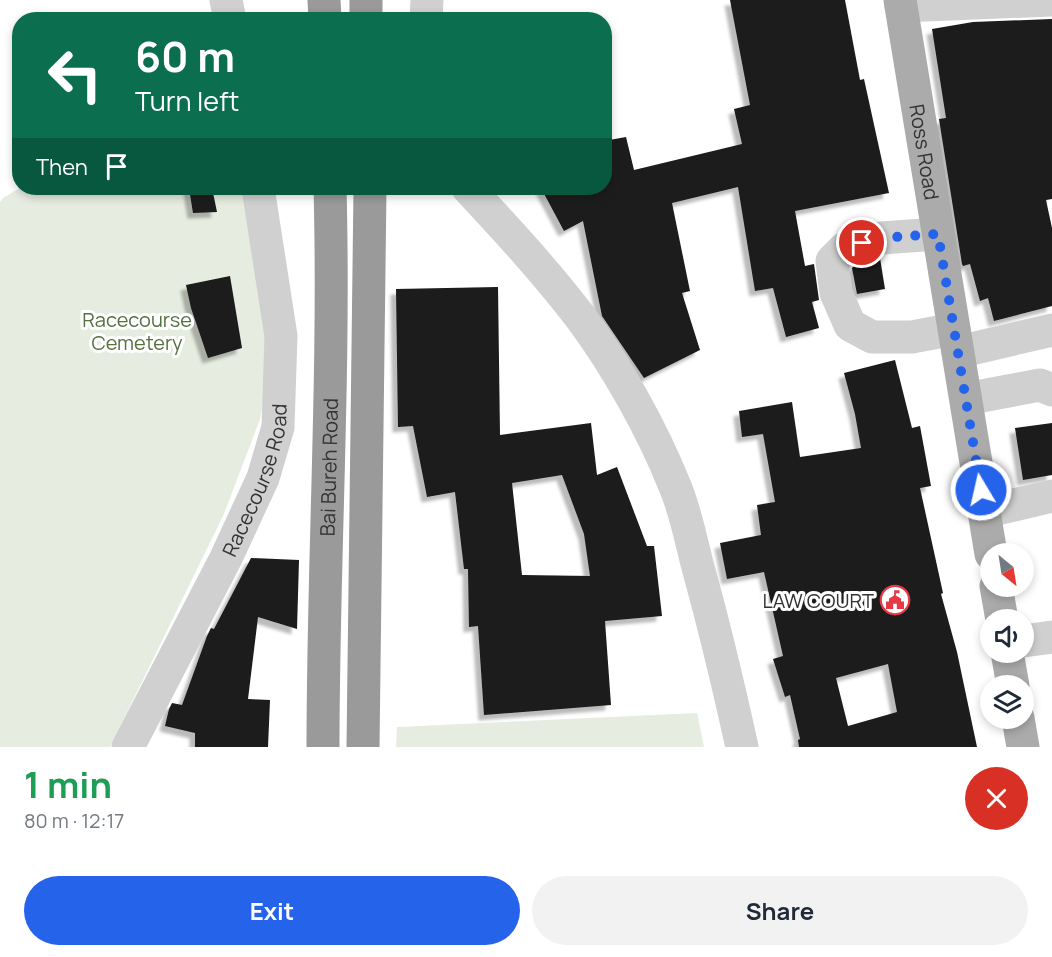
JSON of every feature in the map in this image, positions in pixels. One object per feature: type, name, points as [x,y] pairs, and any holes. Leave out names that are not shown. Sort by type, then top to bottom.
[{"type":"highway","name":"Bai Bureh Road","points":[[323,747],[323,649],[330,405],[330,195]]},
{"type":"highway","points":[[363,747],[370,195]]},
{"type":"main road","name":"Ross Road","points":[[900,3],[989,543]]},
{"type":"main road","points":[[1020,729],[1023,747]]},
{"type":"street","points":[[900,3],[1052,0]]},
{"type":"street","name":"Racecourse Road","points":[[128,747],[226,558],[263,478],[278,427],[281,336],[259,195]]},
{"type":"street","points":[[474,195],[547,276],[582,320],[611,364],[652,435],[675,486],[691,541],[742,747]]},
{"type":"street","points":[[938,234],[881,238],[844,248],[832,261],[836,293],[850,325],[872,337],[956,340],[1052,330]]},
{"type":"street","points":[[966,399],[1040,385],[1052,390]]},
{"type":"street","points":[[984,512],[1052,496]]},
{"type":"street","points":[[1034,639],[1052,637]]},
{"type":"green space","name":"Racecourse Cemetery","points":[[12,193],[12,195],[246,195],[277,330],[260,419],[224,514],[110,747],[0,747],[0,202]]},
{"type":"green space","points":[[697,713],[704,747],[396,747],[397,727]]},
{"type":"building","points":[[730,0],[845,0],[860,80],[864,79],[889,193],[795,211],[805,266],[814,264],[819,300],[812,302],[819,328],[786,337],[773,288],[755,291],[738,187],[672,203],[690,291],[682,293],[700,350],[644,378],[602,316],[583,221],[564,231],[545,195],[612,195],[612,140],[626,137],[634,170],[742,144],[734,109],[750,105]]},
{"type":"building","points":[[1052,19],[1052,199],[1046,200],[1052,228],[1052,306],[994,321],[988,298],[980,301],[970,264],[963,266],[962,264],[939,119],[946,118],[932,29],[973,22]]},
{"type":"building","points":[[190,195],[213,195],[217,212],[193,213]]},
{"type":"building","points":[[880,258],[885,289],[857,294],[852,268],[855,265]]},
{"type":"building","points":[[230,276],[242,348],[208,358],[191,308],[186,285]]},
{"type":"building","points":[[498,287],[500,435],[591,423],[597,475],[617,467],[647,546],[654,546],[662,616],[605,621],[611,705],[484,715],[478,626],[469,627],[468,569],[464,569],[455,492],[427,497],[413,426],[398,427],[396,289]],"holes":[[[562,475],[584,534],[590,576],[522,575],[512,483]]]},
{"type":"building","points":[[895,360],[912,428],[920,426],[931,486],[920,488],[943,593],[941,594],[957,652],[977,747],[799,747],[798,740],[800,739],[790,695],[785,697],[773,659],[783,656],[764,572],[727,579],[720,543],[761,535],[757,505],[775,502],[763,434],[742,437],[739,411],[792,402],[800,457],[861,448],[844,373]],"holes":[[[888,664],[897,712],[848,726],[836,678]]]},
{"type":"building","points":[[1052,423],[1052,475],[1023,480],[1015,428]]},
{"type":"building","points":[[251,558],[299,560],[297,629],[258,617],[248,699],[270,700],[268,747],[195,747],[195,733],[165,726],[169,709],[172,703],[182,705],[207,636],[211,628],[214,629]]},
{"type":"place","name":"LAW COURT","points":[[895,600]]},
{"type":"route","points":[[862,243],[881,238],[938,234],[981,490]]}]
